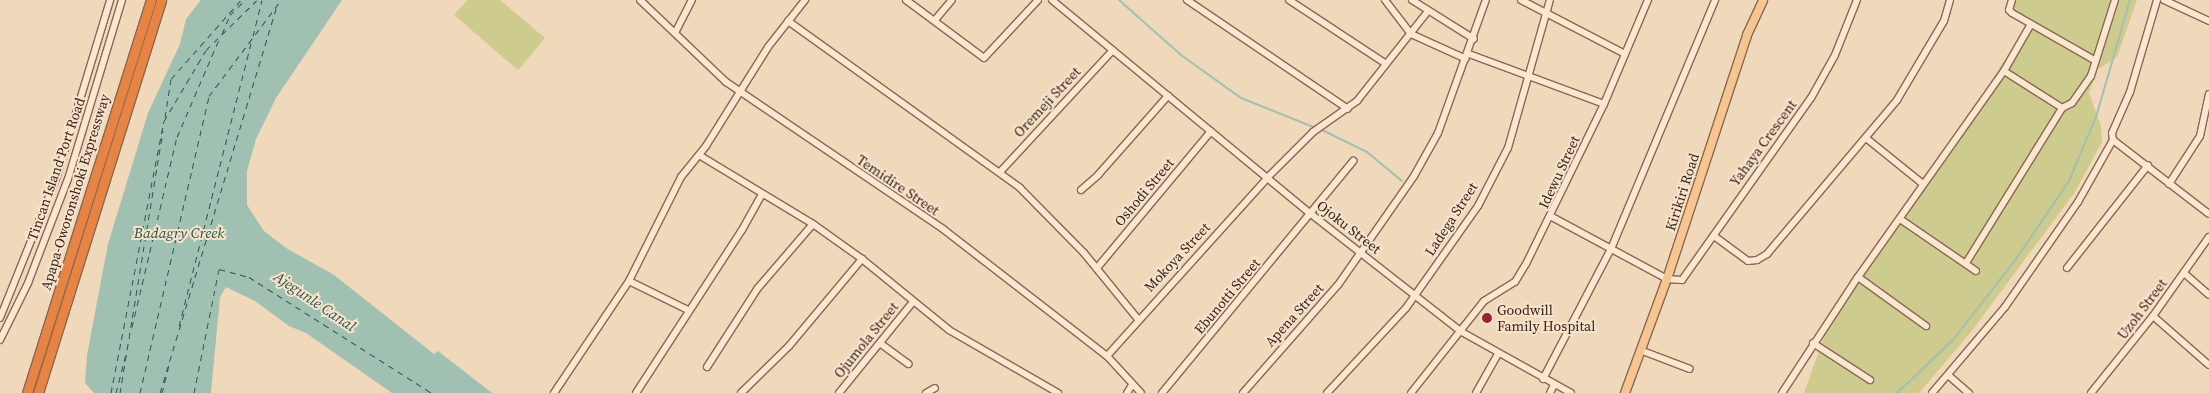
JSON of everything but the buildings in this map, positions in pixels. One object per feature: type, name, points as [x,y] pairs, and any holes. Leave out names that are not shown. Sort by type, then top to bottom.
[{"type":"highway","name":"Apapa-Oworonshoki Expressway","points":[[27,393],[151,0]]},
{"type":"highway","name":"Apapa-Oworonshoki Expressway","points":[[38,393],[161,0]]},
{"type":"main road","name":"Kirikiri Road","points":[[1625,393],[1667,279],[1717,120],[1747,35],[1763,0]]},
{"type":"street","name":"Tincan Island Port Road","points":[[0,318],[58,176],[110,0]]},
{"type":"street","name":"Tincan Island Port Road","points":[[0,340],[28,283],[66,187],[122,0]]},
{"type":"street","name":"Temidire Street","points":[[640,0],[738,92],[943,230],[1107,356],[1141,393]]},
{"type":"street","points":[[675,33],[679,19],[692,0]]},
{"type":"street","points":[[554,393],[629,281],[681,177],[699,155],[738,92],[805,0]]},
{"type":"street","points":[[906,0],[935,20],[980,57],[988,57],[1038,0]]},
{"type":"street","points":[[935,20],[952,0]]},
{"type":"street","name":"Ojoku Street","points":[[1052,0],[1311,214],[1416,294],[1460,331],[1498,354],[1571,393]]},
{"type":"street","points":[[1187,0],[1348,109]]},
{"type":"street","points":[[1289,0],[1386,64]]},
{"type":"street","points":[[1385,0],[1411,34],[1467,57],[1604,104]]},
{"type":"street","points":[[1412,0],[1474,39]]},
{"type":"street","name":"Apena Street","points":[[1243,393],[1363,253],[1414,176],[1438,133],[1474,39],[1486,0]]},
{"type":"street","points":[[1521,0],[1546,11],[1625,54]]},
{"type":"street","name":"Ladega Street","points":[[1327,393],[1416,294],[1478,206],[1508,148],[1550,0]]},
{"type":"street","name":"Idewu Street","points":[[1411,393],[1491,294],[1503,291],[1515,282],[1552,217],[1604,104],[1648,0]]},
{"type":"street","points":[[1543,379],[1611,249],[1715,0]]},
{"type":"street","name":"Yahaya Crescent","points":[[1667,279],[1677,281],[1686,276],[1824,78],[1857,0]]},
{"type":"street","points":[[1714,236],[1748,261],[1762,257],[1866,138],[1906,86],[1944,21],[1950,0]]},
{"type":"street","points":[[2012,0],[2009,10],[2094,60]]},
{"type":"street","points":[[1966,263],[2062,108],[2072,104],[2087,84],[2094,60],[2102,48],[2115,0]]},
{"type":"street","points":[[1932,393],[2005,307],[2042,257],[2113,140],[2112,133],[2130,92],[2157,0]]},
{"type":"street","points":[[2164,0],[2209,21]]},
{"type":"street","name":"Mokoya Street","points":[[1107,356],[1138,318],[1267,178],[1313,132],[1348,109],[1411,34],[1428,10]]},
{"type":"street","points":[[788,21],[1000,172],[1043,209],[1097,268],[1138,318]]},
{"type":"street","points":[[1782,393],[1813,343],[1900,219],[1922,184],[2004,71],[2031,24]]},
{"type":"street","name":"Oremeji Street","points":[[1000,172],[1113,50]]},
{"type":"street","points":[[2004,71],[2062,108]]},
{"type":"street","points":[[2169,184],[2200,136],[2209,94]]},
{"type":"street","points":[[1081,190],[1098,175],[1168,96]]},
{"type":"street","name":"Oshodi Street","points":[[1097,268],[1211,131]]},
{"type":"street","points":[[1866,138],[1922,184]]},
{"type":"street","points":[[2113,140],[2209,214]]},
{"type":"street","points":[[699,155],[813,224],[862,258],[949,330],[1049,391],[1058,393]]},
{"type":"street","name":"Ebunotti Street","points":[[1162,393],[1353,161]]},
{"type":"street","points":[[2067,268],[2148,166]]},
{"type":"street","points":[[636,393],[688,310],[742,230],[762,194]]},
{"type":"street","points":[[1552,217],[1667,279]]},
{"type":"street","points":[[1900,219],[1976,271]]},
{"type":"street","points":[[707,367],[758,288],[813,224]]},
{"type":"street","name":"Uzoh Street","points":[[2092,393],[2208,242]]},
{"type":"street","points":[[741,393],[789,346],[862,258]]},
{"type":"street","points":[[2184,273],[2209,294]]},
{"type":"street","points":[[1858,277],[1926,326]]},
{"type":"street","points":[[629,281],[688,310]]},
{"type":"street","name":"Ojumola Street","points":[[839,393],[881,344],[913,302]]},
{"type":"street","points":[[2153,316],[2209,365]]},
{"type":"street","points":[[1813,343],[1870,380]]},
{"type":"street","points":[[881,344],[909,364]]},
{"type":"street","points":[[1640,350],[1690,369]]},
{"type":"street","points":[[1476,393],[1498,354]]},
{"type":"street","points":[[1948,375],[1969,393]]},
{"type":"street","points":[[1127,393],[1132,384]]},
{"type":"street","points":[[1550,393],[1554,385]]},
{"type":"street","points":[[926,393],[935,388]]},
{"type":"shaded area","points":[[467,0],[500,0],[545,38],[518,70],[454,15]]},
{"type":"shaded area","points":[[2016,0],[2137,0],[2117,57],[2097,70],[2089,93],[2101,126],[2102,142],[2075,192],[1971,332],[1919,393],[1804,393],[1829,323],[1954,139],[2027,25],[2009,15]]},
{"type":"water","name":"Badagry Creek","points":[[201,0],[342,0],[276,98],[256,139],[247,171],[247,205],[264,231],[286,248],[334,275],[434,354],[438,351],[492,393],[392,393],[306,333],[289,326],[255,301],[226,287],[220,297],[211,393],[94,393],[85,383],[87,355],[108,244],[148,113],[180,44],[186,19]]},
{"type":"waterway","points":[[1119,0],[1181,55],[1241,98],[1316,128]]},
{"type":"waterway","points":[[1897,393],[1953,340],[2016,259],[2069,181],[2096,117],[2130,0]]},
{"type":"waterway","points":[[1320,129],[1367,152],[1402,181]]},
{"type":"ferry route","points":[[165,117],[171,79],[241,0]]},
{"type":"ferry route","points":[[222,34],[230,15],[245,0]]},
{"type":"ferry route","points":[[111,393],[164,121],[206,50],[257,0]]},
{"type":"ferry route","points":[[253,36],[262,0]]},
{"type":"ferry route","points":[[140,393],[209,96],[281,0]]},
{"type":"ferry route","points":[[160,393],[277,6]]},
{"type":"ferry route","points":[[132,327],[177,137],[220,37]]},
{"type":"ferry route","points":[[179,326],[252,39]]},
{"type":"ferry route","points":[[120,393],[163,131]]},
{"type":"ferry route","points":[[194,393],[219,269],[249,277],[432,393]]},
{"type":"ferry route","points":[[116,393],[127,350]]},
{"type":"ferry route","points":[[162,393],[169,364]]},
{"type":"place","name":"Goodwill Family Hospital","points":[[1487,318]]},
{"type":"water label","name":"Ajegunle Canal","points":[[315,301]]}]
